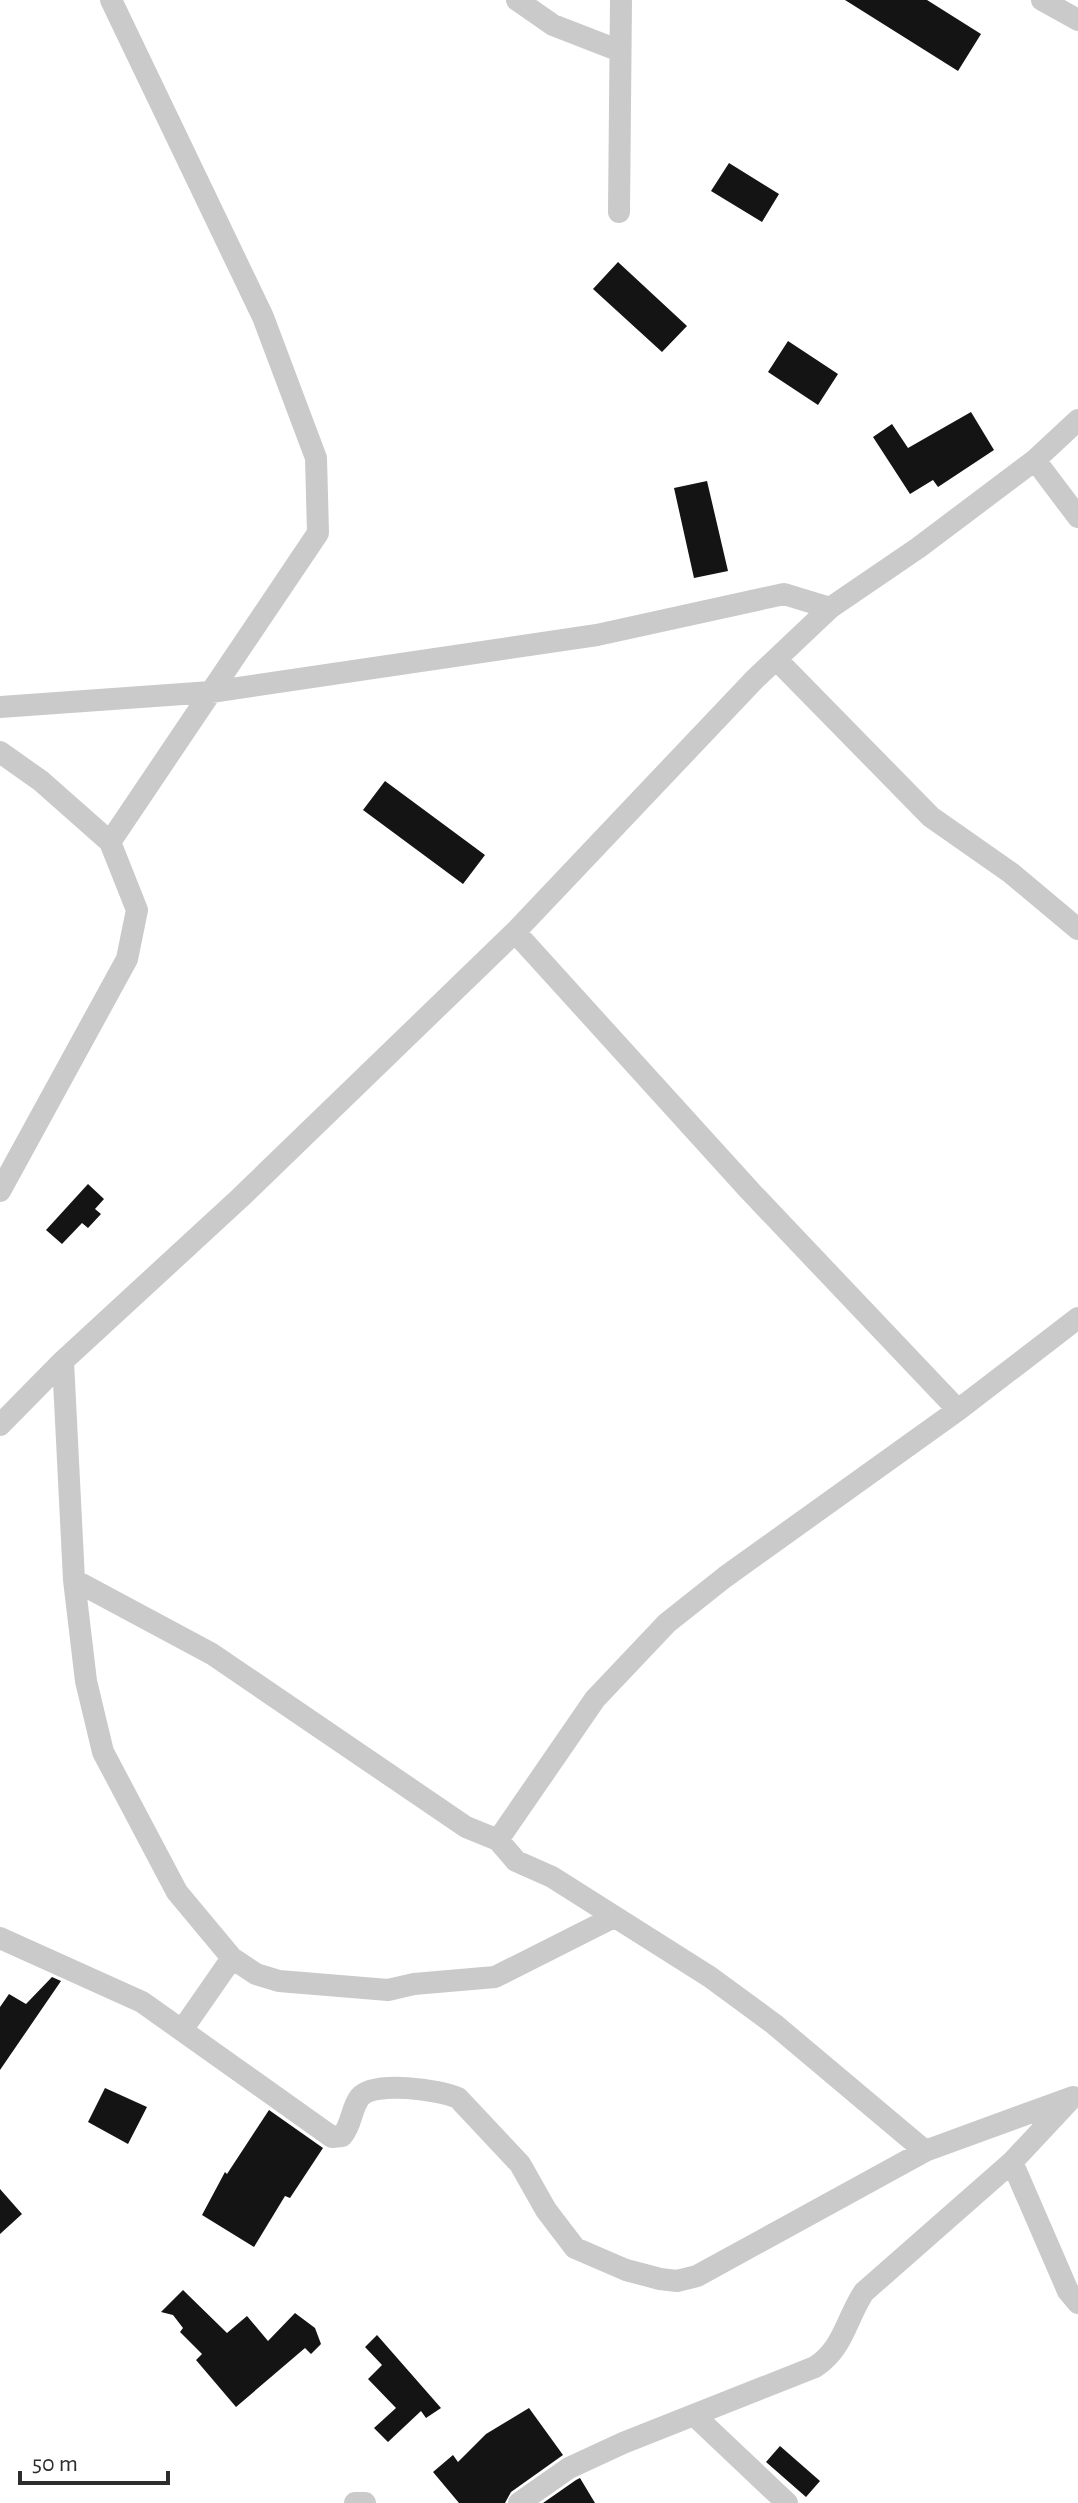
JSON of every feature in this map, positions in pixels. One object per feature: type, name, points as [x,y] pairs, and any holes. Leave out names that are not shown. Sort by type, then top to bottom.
[{"type":"street","points":[[110,842],[318,533],[316,458],[263,317],[111,0]]},
{"type":"street","points":[[517,0],[553,25],[620,51]]},
{"type":"street","points":[[619,212],[621,0]]},
{"type":"street","points":[[1042,0],[1078,20]]},
{"type":"street","points":[[3,1415],[241,1197],[515,932],[776,659],[830,608],[918,548],[1035,460],[1078,420]]},
{"type":"street","points":[[1035,460],[1078,517]]},
{"type":"street","points":[[0,707],[211,692],[597,635],[784,594],[830,608]]},
{"type":"street","points":[[776,659],[931,817],[1011,873],[1078,929]]},
{"type":"street","points":[[0,752],[41,781],[110,842],[137,910],[134,939],[99,1012],[0,1191]]},
{"type":"street","points":[[515,932],[751,1192],[958,1410]]},
{"type":"street","points":[[498,1840],[595,1699],[667,1623],[1078,1318]]},
{"type":"street","points":[[63,1361],[74,1580],[86,1681],[103,1752],[177,1892],[232,1958],[256,1974],[279,1981],[388,1990],[414,1984],[495,1977],[614,1917]]},
{"type":"street","points":[[74,1580],[212,1654],[466,1827],[498,1840],[516,1861],[552,1877],[710,1977],[774,2024],[925,2151]]},
{"type":"street","points":[[0,1938],[142,2002],[332,2137],[342,2136],[347,2131],[358,2101],[367,2092],[408,2088],[445,2092],[458,2098],[520,2164],[546,2210],[575,2248],[626,2270],[660,2279],[677,2281],[697,2276],[925,2151],[1075,2095]]},
{"type":"street","points":[[182,2030],[232,1958]]},
{"type":"street","points":[[519,2503],[569,2468],[829,2358],[840,2344],[854,2307],[864,2292],[1012,2162],[1075,2095]]},
{"type":"street","points":[[1012,2162],[1068,2291],[1078,2303]]},
{"type":"street","points":[[695,2416],[787,2503]]},
{"type":"street","points":[[355,2503],[365,2503]]},
{"type":"building","points":[[845,0],[927,0],[981,34],[958,71]]},
{"type":"building","points":[[729,163],[779,194],[762,222],[711,191]]},
{"type":"building","points":[[618,262],[687,326],[662,352],[593,289]]},
{"type":"building","points":[[788,341],[838,374],[818,405],[768,372]]},
{"type":"building","points":[[971,412],[994,450],[938,487],[933,480],[910,494],[873,437],[892,424],[908,448]]},
{"type":"building","points":[[707,481],[728,571],[694,578],[674,488]]},
{"type":"building","points":[[385,781],[485,855],[463,884],[363,810]]},
{"type":"building","points":[[88,1184],[104,1199],[95,1209],[101,1214],[88,1228],[82,1223],[62,1244],[46,1230]]},
{"type":"building","points":[[52,1977],[61,1981],[0,2070],[0,2007],[9,1994],[26,2004]]},
{"type":"building","points":[[105,2088],[147,2107],[128,2144],[88,2122]]},
{"type":"building","points":[[269,2110],[323,2148],[290,2198],[285,2196],[254,2247],[202,2215],[225,2172],[227,2174]]},
{"type":"building","points":[[0,2189],[22,2214],[0,2234]]},
{"type":"building","points":[[183,2290],[227,2333],[247,2316],[268,2341],[295,2313],[315,2328],[321,2344],[311,2354],[305,2348],[236,2407],[196,2360],[202,2354],[180,2332],[183,2328],[173,2315],[161,2312]]},
{"type":"building","points":[[377,2335],[441,2408],[426,2418],[421,2411],[388,2442],[374,2428],[396,2408],[368,2379],[382,2365],[365,2347]]},
{"type":"building","points":[[529,2408],[563,2455],[511,2492],[505,2503],[459,2503],[433,2472],[453,2455],[458,2462],[486,2434]]},
{"type":"building","points":[[780,2446],[820,2481],[806,2497],[766,2462]]},
{"type":"building","points":[[580,2478],[595,2503],[543,2503],[576,2480]]}]
